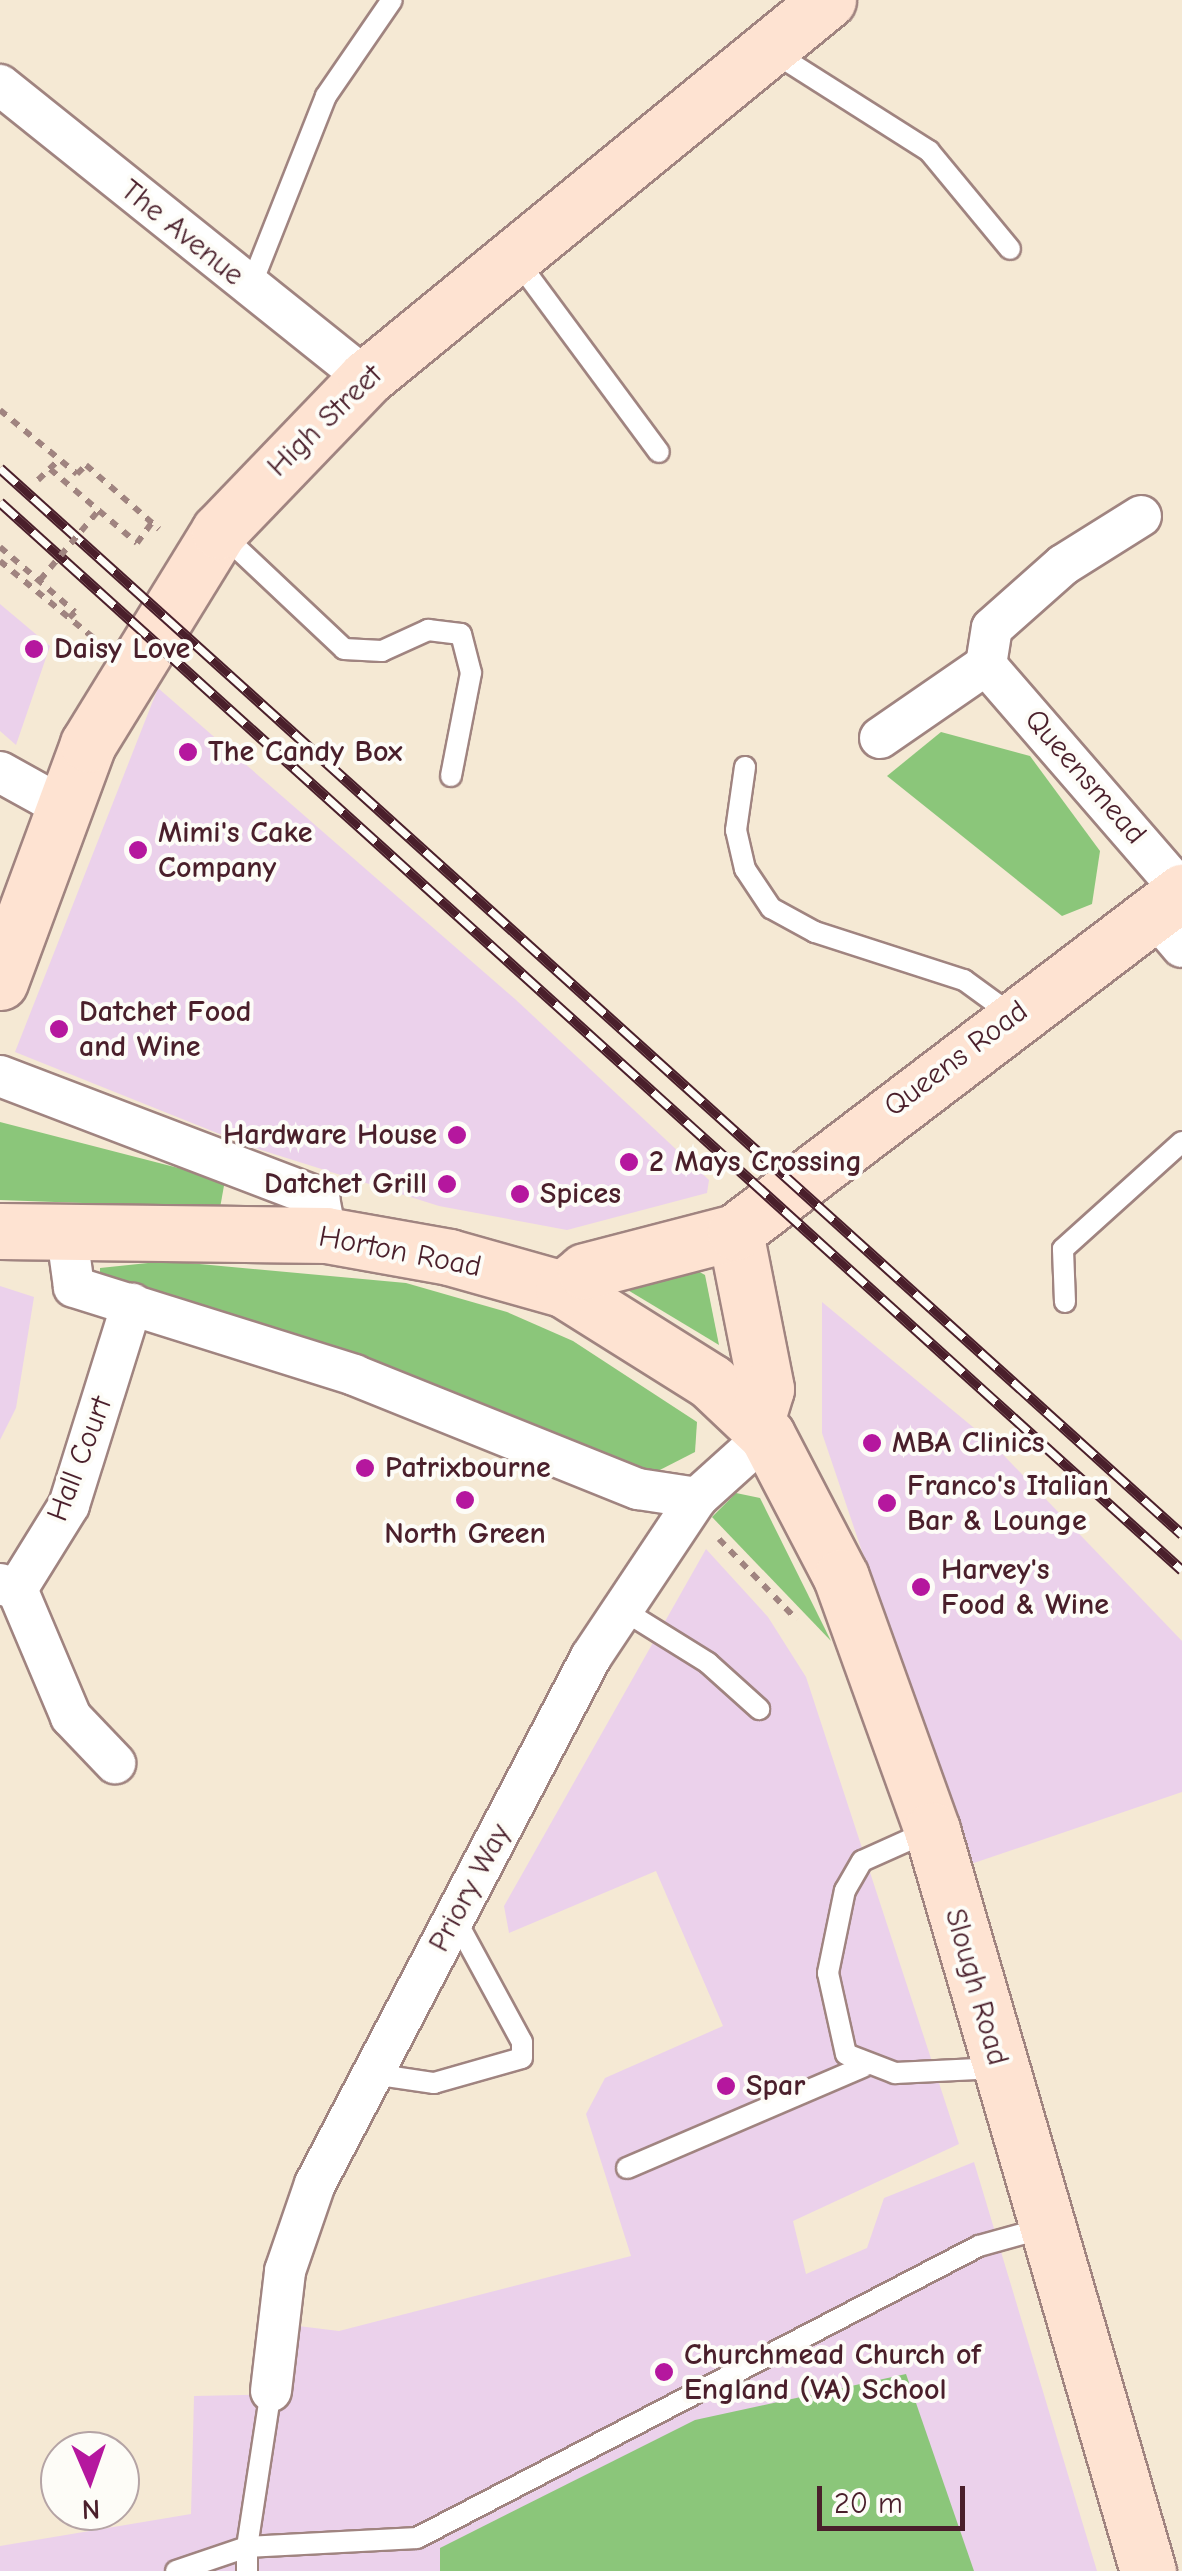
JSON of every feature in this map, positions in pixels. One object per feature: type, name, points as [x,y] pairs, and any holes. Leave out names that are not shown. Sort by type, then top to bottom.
[{"type":"main road","name":"High Street","points":[[0,982],[65,808],[131,668],[208,547],[366,378],[773,52],[828,0]]},
{"type":"main road","name":"Queens Road","points":[[563,1289],[585,1271],[735,1232],[1012,1015],[1175,911]]},
{"type":"main road","name":"Horton Road","points":[[0,1231],[67,1236],[326,1235],[563,1289],[711,1382],[761,1428]]},
{"type":"main road","points":[[735,1232],[766,1389],[761,1428]]},
{"type":"main road","name":"Slough Road","points":[[761,1428],[841,1577],[932,1830],[998,2068],[1051,2226],[1148,2571]]},
{"type":"street","name":"The Avenue","points":[[0,86],[366,378]]},
{"type":"street","points":[[880,738],[986,665],[992,628],[1062,565],[1141,516]]},
{"type":"street","name":"Queensmead","points":[[986,665],[1175,911]]},
{"type":"street","points":[[0,772],[65,808]]},
{"type":"street","points":[[0,1076],[319,1198],[326,1235]]},
{"type":"street","points":[[67,1236],[74,1287],[354,1375],[691,1507]]},
{"type":"street","name":"Hall Court","points":[[8,1586],[69,1505],[132,1304]]},
{"type":"street","name":"Priory Way","points":[[271,2391],[286,2271],[315,2184],[454,1917],[623,1610],[691,1507],[761,1428]]},
{"type":"street","points":[[8,1586],[72,1717],[115,1763]]},
{"type":"lane","points":[[250,288],[326,96],[392,0]]},
{"type":"lane","points":[[773,52],[929,151],[1010,249]]},
{"type":"lane","points":[[516,259],[659,452]]},
{"type":"lane","points":[[208,547],[344,650],[382,650],[428,630],[461,634],[471,673],[450,776]]},
{"type":"lane","points":[[745,766],[736,830],[745,869],[771,908],[816,932],[964,980],[1012,1015]]},
{"type":"lane","points":[[1065,1302],[1063,1250],[1182,1142]]},
{"type":"lane","points":[[623,1610],[708,1663],[759,1709]]},
{"type":"lane","points":[[863,2067],[846,2054],[828,1974],[834,1920],[862,1861],[932,1830]]},
{"type":"lane","points":[[373,2074],[434,2083],[522,2058],[522,2042],[454,1917]]},
{"type":"lane","points":[[627,2168],[863,2067],[998,2068]]},
{"type":"lane","points":[[176,2571],[247,2547],[417,2538],[979,2246],[1051,2226]]},
{"type":"lane","points":[[247,2571],[247,2547],[271,2391]]},
{"type":"path","points":[[0,410],[77,474],[86,464],[152,522],[208,547]]},
{"type":"path","points":[[38,480],[60,460]]},
{"type":"path","points":[[50,469],[136,543],[152,522]]},
{"type":"path","points":[[40,580],[99,510]]},
{"type":"path","points":[[0,547],[74,612],[68,618]]},
{"type":"path","points":[[0,562],[131,668]]},
{"type":"path","points":[[691,1507],[735,1550],[807,1632]]},
{"type":"shaded area","points":[[0,604],[50,646],[16,745],[0,731]]},
{"type":"shaded area","points":[[158,688],[515,999],[709,1180],[707,1193],[567,1230],[439,1206],[252,1147],[15,1052]]},
{"type":"shaded area","points":[[0,1286],[34,1297],[16,1408],[0,1440]]},
{"type":"shaded area","points":[[822,1302],[991,1442],[1182,1641],[1182,1792],[968,1865],[822,1433]]},
{"type":"shaded area","name":"Churchmead Church of England (VA) School","points":[[706,1549],[768,1617],[806,1677],[959,2144],[793,2221],[806,2274],[867,2248],[884,2198],[974,2162],[1097,2571],[0,2571],[0,2546],[90,2531],[140,2531],[140,2523],[191,2514],[194,2396],[289,2394],[290,2325],[339,2331],[631,2256],[586,2114],[605,2078],[723,2026],[656,1871],[509,1933],[504,1906]]},
{"type":"green space","points":[[941,732],[1030,756],[1100,851],[1092,904],[1062,916],[887,776]]},
{"type":"green space","points":[[0,1122],[225,1180],[220,1208],[0,1200]]},
{"type":"green space","points":[[167,1261],[406,1283],[507,1312],[573,1341],[697,1422],[695,1452],[652,1474],[100,1281],[100,1268]]},
{"type":"green space","points":[[696,1270],[705,1275],[719,1345],[626,1289]]},
{"type":"green space","points":[[736,1493],[760,1498],[831,1641],[712,1517]]},
{"type":"green space","points":[[906,2374],[974,2571],[440,2571],[440,2548],[695,2420]]},
{"type":"railway","points":[[0,468],[1182,1534]]},
{"type":"railway","points":[[0,502],[1182,1570]]},
{"type":"place","name":"Daisy Love","points":[[34,649]]},
{"type":"place","name":"The Candy Box","points":[[188,752]]},
{"type":"place","name":"Mimi's Cake Company","points":[[138,850]]},
{"type":"place","name":"Datchet Food and Wine","points":[[59,1029]]},
{"type":"place","name":"Hardware House","points":[[457,1135]]},
{"type":"place","name":"2 Mays Crossing","points":[[629,1162]]},
{"type":"place","name":"Datchet Grill","points":[[447,1184]]},
{"type":"place","name":"Spices","points":[[520,1194]]},
{"type":"place","name":"MBA Clinics","points":[[872,1443]]},
{"type":"place","name":"Patrixbourne","points":[[365,1468]]},
{"type":"place","name":"North Green","points":[[465,1500]]},
{"type":"place","name":"Franco's Italian Bar & Lounge","points":[[887,1503]]},
{"type":"place","name":"Harvey's Food & Wine","points":[[921,1587]]},
{"type":"place","name":"Spar","points":[[726,2086]]},
{"type":"place","name":"Churchmead Church of England (VA) School","points":[[664,2372]]}]
